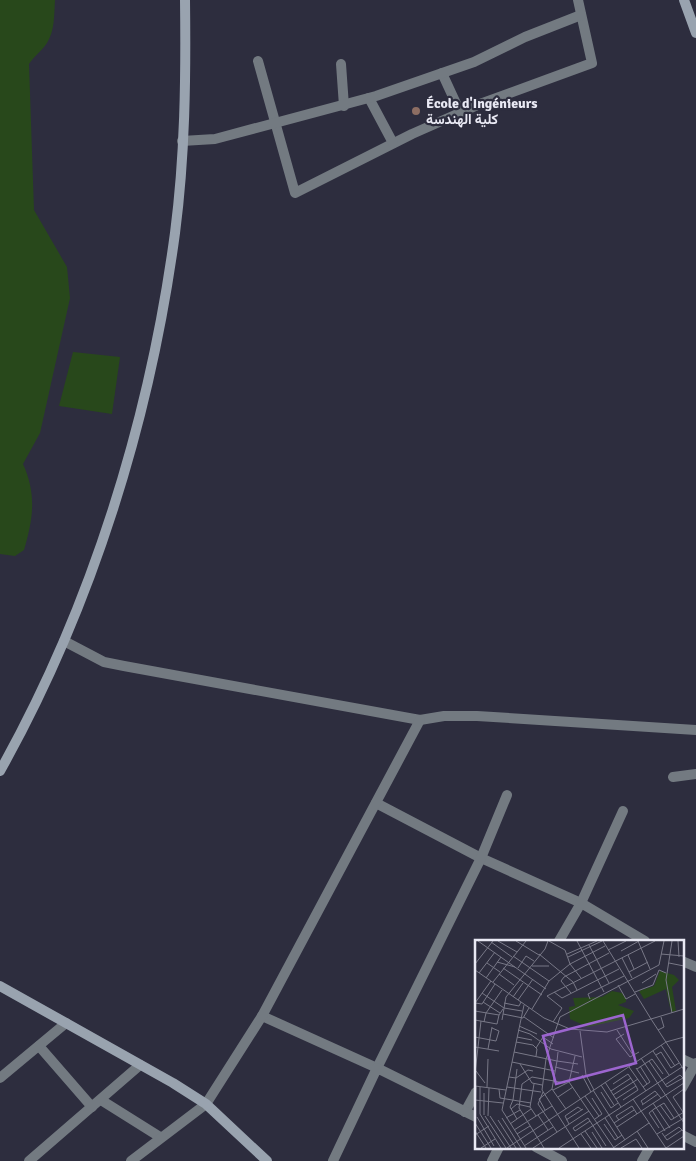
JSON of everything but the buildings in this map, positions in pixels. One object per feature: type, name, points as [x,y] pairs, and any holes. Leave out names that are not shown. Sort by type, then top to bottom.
[{"type":"main road","points":[[0,771],[45,684],[81,599],[109,518],[145,392],[167,289],[175,231],[185,94],[185,0]]},
{"type":"main road","points":[[684,0],[696,33]]},
{"type":"main road","points":[[0,986],[206,1104],[268,1161]]},
{"type":"street","points":[[258,61],[295,194],[460,112],[592,63],[578,0]]},
{"type":"street","points":[[182,140],[215,139],[344,106],[474,62],[525,37],[581,15]]},
{"type":"street","points":[[342,64],[344,106]]},
{"type":"street","points":[[442,73],[460,112]]},
{"type":"street","points":[[369,98],[393,144]]},
{"type":"street","points":[[64,641],[86,654],[118,665],[420,720],[444,716],[477,716],[696,730]]},
{"type":"street","points":[[131,1161],[160,1137],[206,1104],[262,1016],[420,720]]},
{"type":"street","points":[[672,777],[696,774]]},
{"type":"street","points":[[333,1161],[481,858],[507,795]]},
{"type":"street","points":[[376,803],[481,858],[581,903],[643,940]]},
{"type":"street","points":[[560,940],[581,903],[624,811]]},
{"type":"street","points":[[684,963],[696,967]]},
{"type":"street","points":[[262,1016],[377,1068],[475,1117]]},
{"type":"street","points":[[0,1078],[66,1023]]},
{"type":"street","points":[[38,1046],[92,1107]]},
{"type":"street","points":[[684,1060],[696,1064],[684,1085]]},
{"type":"street","points":[[30,1161],[140,1065]]},
{"type":"street","points":[[465,1112],[475,1094]]},
{"type":"street","points":[[101,1100],[160,1137]]},
{"type":"street","points":[[684,1136],[696,1142]]},
{"type":"street","points":[[492,1161],[498,1148]]},
{"type":"street","points":[[538,1148],[562,1161]]},
{"type":"street","points":[[642,1161],[649,1148]]},
{"type":"green space","points":[[0,0],[55,0],[54,22],[50,38],[29,64],[34,210],[67,267],[70,298],[40,433],[23,464],[30,486],[32,507],[30,528],[24,550],[15,556],[0,554]]},
{"type":"green space","points":[[73,352],[120,357],[112,414],[59,406]]},
{"type":"place","name":"École d'Ingénieurs كلية الهندسة","points":[[416,111]]}]
